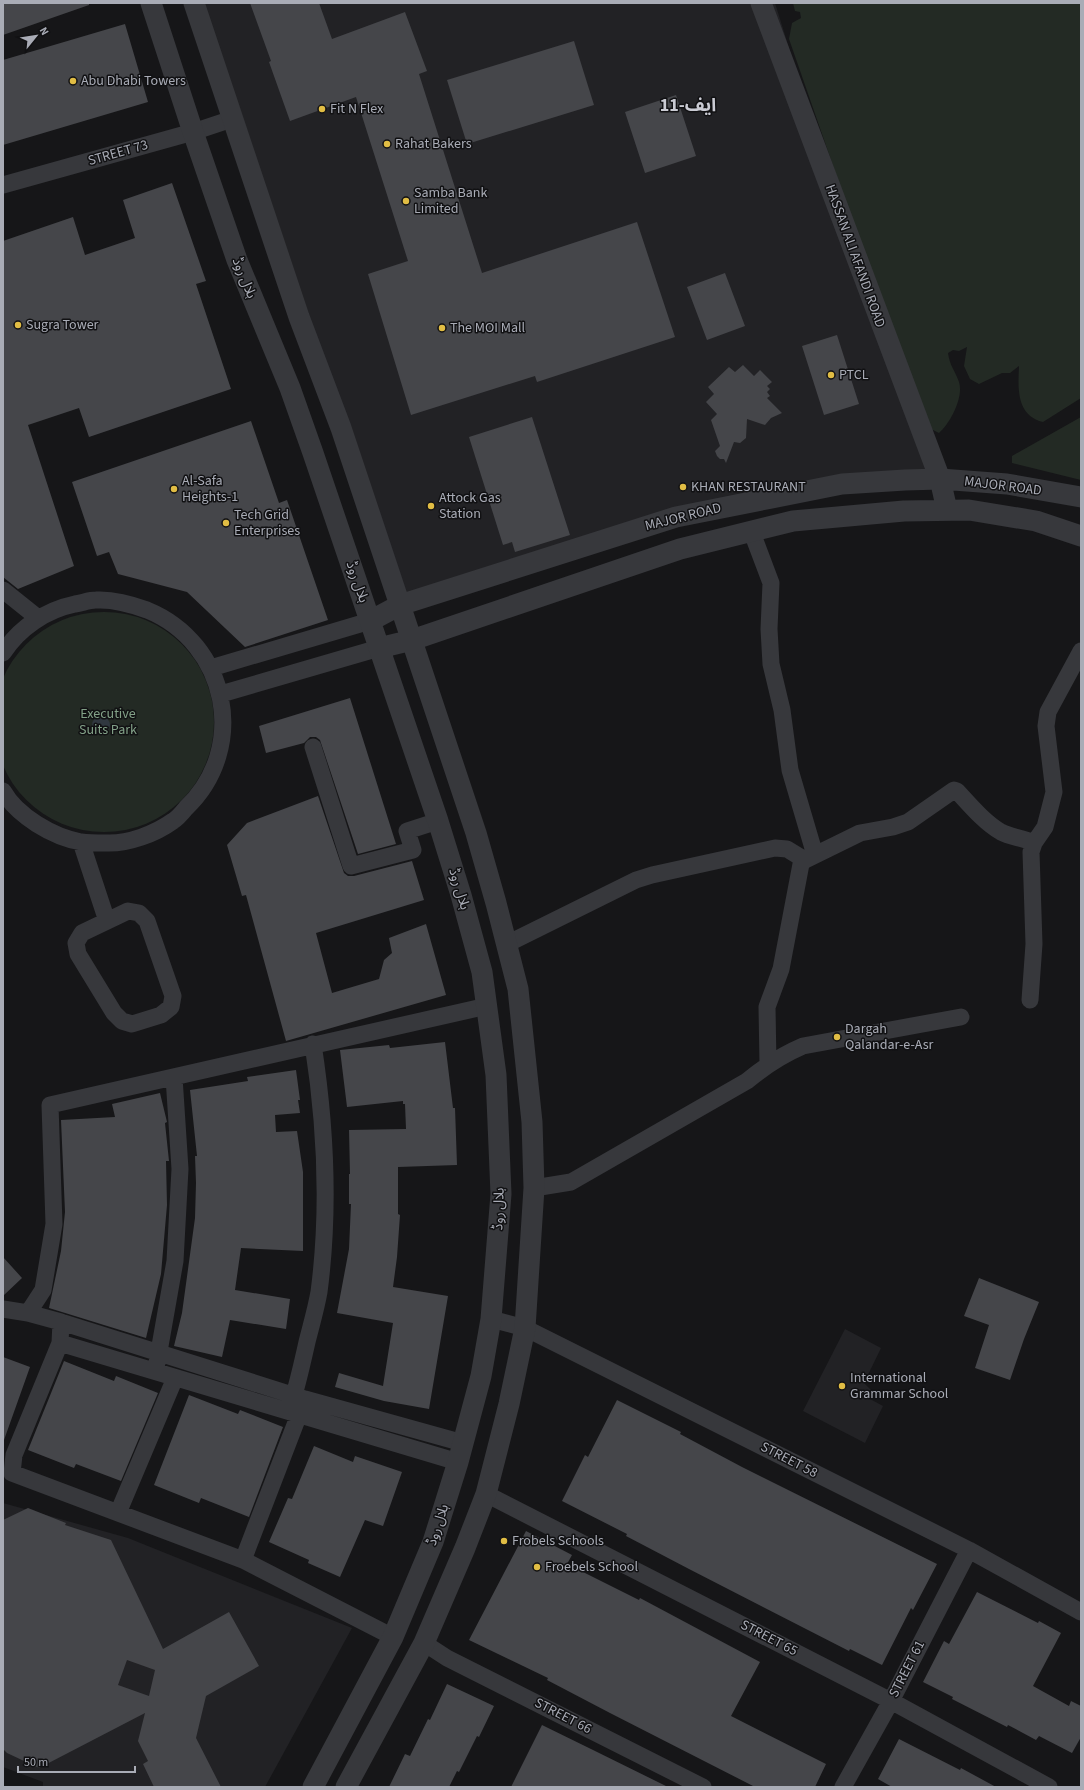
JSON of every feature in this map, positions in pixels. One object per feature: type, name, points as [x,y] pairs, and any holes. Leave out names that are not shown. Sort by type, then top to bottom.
[{"type":"street","name":"ہلال روڈ","points":[[151,3],[237,260],[292,395],[438,820],[462,895],[478,957],[487,1006],[496,1076],[501,1194],[491,1319],[481,1376],[460,1453],[433,1542],[393,1637],[313,1787]]},
{"type":"street","points":[[194,3],[299,316],[341,428],[476,833],[518,989],[532,1122],[534,1188],[525,1328],[509,1404],[486,1494],[465,1548],[424,1643],[346,1787]]},
{"type":"street","name":"HASSAN ALI AFANDI ROAD","points":[[761,3],[940,479],[946,510]]},
{"type":"street","name":"STREET 73","points":[[3,185],[193,132],[232,119]]},
{"type":"street","name":"MAJOR ROAD","points":[[370,621],[400,605],[676,517],[842,484],[940,479],[1007,484],[1081,497]]},
{"type":"street","name":"MAJOR ROAD","points":[[380,648],[412,640],[680,549],[751,530],[793,521],[904,511],[969,510],[1036,521],[1081,536]]},
{"type":"street","points":[[751,530],[771,583],[769,629],[771,664],[782,710],[790,770],[810,857]]},
{"type":"street","points":[[3,590],[38,618]]},
{"type":"street","points":[[3,653],[10,642],[38,618],[62,607],[96,600],[131,604],[164,617],[191,639],[211,668],[221,694],[224,730],[216,765],[199,796],[173,821],[141,837],[112,843],[81,842],[52,833],[27,817],[3,791]]},
{"type":"street","points":[[211,668],[370,621]]},
{"type":"street","points":[[221,694],[380,648]]},
{"type":"street","points":[[1030,1000],[1034,944],[1030,861],[1034,843],[1044,827],[1054,792],[1046,726],[1048,712],[1081,651]]},
{"type":"street","points":[[312,747],[351,866],[413,850],[407,831],[438,820]]},
{"type":"street","points":[[768,1064],[767,1007],[781,970],[801,864],[810,857],[860,833],[901,825],[954,790],[957,791],[988,824],[1002,833],[1024,838],[1034,843]]},
{"type":"street","points":[[81,842],[106,921]]},
{"type":"street","points":[[507,944],[636,880],[664,871],[680,869],[775,848],[788,848],[810,857]]},
{"type":"street","points":[[128,911],[138,913],[147,921],[173,996],[171,1007],[161,1015],[132,1024],[122,1021],[114,1013],[78,954],[76,943],[82,934],[106,921],[128,911]]},
{"type":"street","points":[[28,1313],[43,1290],[54,1224],[50,1105],[313,1044],[487,1006]]},
{"type":"street","points":[[534,1188],[571,1182],[747,1081],[768,1064],[786,1053],[803,1046],[961,1017]]},
{"type":"street","points":[[243,1560],[299,1403],[319,1294],[324,1244],[326,1194],[325,1144],[321,1094],[313,1044]]},
{"type":"street","points":[[155,1372],[175,1261],[180,1169],[174,1077]]},
{"type":"street","points":[[3,1309],[28,1313],[61,1322],[159,1352],[299,1403],[460,1453]]},
{"type":"street","name":"STREET 58","points":[[491,1319],[525,1328],[968,1550],[1081,1612]]},
{"type":"street","points":[[61,1322],[60,1343],[14,1456],[12,1473],[243,1560],[393,1637]]},
{"type":"street","points":[[60,1343],[175,1378],[299,1403]]},
{"type":"street","points":[[118,1513],[175,1378]]},
{"type":"street","name":"STREET 65","points":[[486,1494],[891,1701],[1049,1787]]},
{"type":"street","name":"STREET 61","points":[[843,1787],[891,1701],[968,1550]]},
{"type":"street","name":"STREET 66","points":[[424,1643],[447,1658],[703,1787]]},
{"type":"shaded area","points":[[195,3],[775,3],[845,228],[938,475],[745,503],[400,605]]},
{"type":"shaded area","points":[[101,716],[107,719],[110,725],[107,731],[101,734],[95,731],[92,725],[95,719]]},
{"type":"shaded area","name":"International Grammar School","points":[[845,1329],[881,1348],[864,1383],[871,1390],[870,1399],[883,1406],[865,1443],[803,1411]]},
{"type":"shaded area","points":[[3,1503],[128,1538],[352,1628],[265,1787],[43,1787],[43,1782],[3,1767]]},
{"type":"green space","points":[[793,3],[1081,3],[1081,398],[1043,422],[1034,418],[1023,407],[1020,400],[1019,366],[1010,373],[1002,373],[979,384],[970,379],[964,366],[967,347],[959,351],[953,350],[948,353],[950,362],[959,382],[960,395],[955,410],[943,429],[939,433],[931,429],[917,407],[789,39],[792,23],[801,18],[800,12],[795,11]]},
{"type":"green space","points":[[1081,417],[1081,480],[1012,463],[1012,456]]},
{"type":"green space","name":"Executive Suits Park","points":[[93,612],[115,612],[136,616],[146,620],[165,630],[182,644],[196,661],[206,680],[212,700],[214,722],[212,744],[206,764],[196,783],[182,800],[165,814],[136,828],[115,832],[93,832],[72,828],[52,819],[34,807],[19,792],[7,774],[-2,754],[-6,733],[-6,711],[-2,690],[7,670],[19,652],[34,637],[52,625],[72,616]]},
{"type":"building","points":[[3,3],[89,3],[89,5],[3,35]]},
{"type":"building","points":[[250,3],[319,3],[332,39],[405,12],[427,71],[419,74],[482,273],[637,222],[675,337],[537,382],[535,376],[411,415],[368,274],[408,261],[356,97],[290,121],[269,62],[271,61]]},
{"type":"building","name":"Abu Dhabi Towers","points":[[125,24],[148,102],[3,145],[3,60]]},
{"type":"building","points":[[574,41],[594,105],[467,144],[447,80]]},
{"type":"building","points":[[676,95],[696,156],[645,173],[625,112]]},
{"type":"building","points":[[172,183],[206,281],[196,284],[231,389],[89,437],[79,408],[28,425],[74,566],[18,589],[3,577],[3,241],[73,217],[85,255],[135,238],[123,200]]},
{"type":"building","points":[[725,273],[745,326],[707,340],[687,287]]},
{"type":"building","name":"PTCL","points":[[837,335],[859,404],[824,415],[802,346]]},
{"type":"building","points":[[743,365],[754,376],[760,370],[772,382],[767,386],[770,389],[767,392],[770,396],[767,398],[782,413],[771,418],[765,425],[747,419],[746,438],[740,443],[734,442],[726,463],[724,459],[720,459],[717,456],[715,451],[720,446],[711,420],[717,414],[706,402],[714,394],[708,387],[729,367],[735,372]]},
{"type":"building","points":[[532,417],[570,535],[515,552],[512,542],[503,545],[469,437]]},
{"type":"building","points":[[251,421],[279,503],[287,500],[328,620],[245,647],[187,592],[118,574],[109,552],[97,556],[72,482]]},
{"type":"building","points":[[350,698],[396,844],[358,854],[320,740],[316,737],[310,737],[304,743],[266,753],[259,726]]},
{"type":"building","points":[[318,796],[344,873],[348,876],[354,876],[412,861],[424,900],[316,933],[332,993],[379,979],[384,960],[392,953],[389,938],[426,924],[446,995],[286,1041],[246,895],[242,896],[227,845],[247,823]]},
{"type":"building","points":[[445,1042],[453,1108],[455,1108],[457,1165],[398,1167],[398,1214],[400,1215],[393,1287],[448,1296],[429,1409],[384,1401],[335,1387],[339,1373],[383,1386],[393,1323],[337,1313],[349,1249],[351,1204],[349,1204],[349,1130],[406,1129],[405,1104],[403,1104],[403,1101],[347,1107],[340,1050],[389,1045],[390,1048]]},
{"type":"building","points":[[296,1070],[300,1100],[298,1100],[300,1113],[275,1115],[276,1132],[297,1131],[303,1172],[303,1251],[241,1248],[235,1290],[290,1299],[286,1329],[230,1320],[222,1357],[174,1346],[182,1313],[195,1218],[195,1156],[197,1156],[190,1090],[248,1081],[247,1077]]},
{"type":"building","points":[[160,1093],[167,1122],[165,1123],[169,1161],[166,1161],[167,1205],[161,1274],[146,1338],[49,1308],[61,1251],[65,1212],[61,1120],[115,1117],[112,1104]]},
{"type":"building","points":[[3,1257],[22,1278],[3,1296]]},
{"type":"building","points":[[979,1278],[1039,1302],[1010,1380],[975,1368],[989,1325],[964,1316]]},
{"type":"building","points":[[3,1357],[30,1367],[4,1440],[3,1440]]},
{"type":"building","points":[[64,1361],[114,1381],[116,1376],[158,1393],[121,1481],[76,1464],[74,1468],[28,1450]]},
{"type":"building","points":[[189,1395],[238,1414],[240,1410],[283,1427],[249,1517],[201,1498],[199,1503],[154,1485]]},
{"type":"building","points":[[617,1400],[681,1432],[680,1434],[742,1467],[937,1564],[913,1610],[911,1608],[882,1665],[850,1649],[849,1651],[689,1569],[626,1536],[627,1534],[562,1501],[585,1455],[588,1457]]},
{"type":"building","points":[[314,1446],[353,1462],[355,1456],[402,1472],[383,1526],[365,1520],[340,1577],[308,1563],[309,1560],[269,1542],[288,1498],[292,1499]]},
{"type":"building","points":[[28,1508],[66,1523],[65,1525],[111,1540],[163,1649],[229,1612],[259,1666],[206,1696],[196,1738],[221,1787],[154,1787],[143,1764],[148,1761],[138,1741],[145,1713],[39,1768],[7,1753],[3,1749],[3,1520]],"holes":[[[127,1660],[155,1670],[149,1696],[118,1685]]]},
{"type":"building","points":[[526,1531],[572,1555],[567,1564],[639,1600],[640,1598],[760,1662],[731,1716],[826,1764],[815,1787],[755,1787],[547,1680],[548,1678],[469,1640]]},
{"type":"building","points":[[977,1592],[1061,1633],[1033,1686],[1069,1706],[1071,1701],[1081,1706],[1081,1737],[1072,1753],[1039,1736],[1036,1740],[1008,1725],[1007,1727],[952,1699],[953,1697],[923,1682],[944,1641],[949,1644]]},
{"type":"building","points":[[447,1684],[494,1706],[479,1737],[477,1736],[459,1772],[457,1771],[449,1787],[389,1787],[405,1754],[410,1756],[428,1719],[430,1720]]},
{"type":"building","points":[[542,1725],[591,1749],[668,1787],[511,1787]]},
{"type":"building","points":[[899,1739],[960,1770],[961,1768],[996,1787],[892,1787],[878,1779]]},
{"type":"place","name":"Abu Dhabi Towers","points":[[73,81]]},
{"type":"place","name":"Fit N Flex","points":[[322,109]]},
{"type":"place","name":"Rahat Bakers","points":[[387,144]]},
{"type":"place","name":"Samba Bank Limited","points":[[406,201]]},
{"type":"place","name":"Sugra Tower","points":[[18,325]]},
{"type":"place","name":"The MOI Mall","points":[[442,328]]},
{"type":"place","name":"PTCL","points":[[831,375]]},
{"type":"place","name":"KHAN RESTAURANT","points":[[683,487]]},
{"type":"place","name":"Al-Safa Heights-1","points":[[174,489]]},
{"type":"place","name":"Attock Gas Station","points":[[431,506]]},
{"type":"place","name":"Tech Grid Enterprises","points":[[226,523]]},
{"type":"place","name":"Dargah Qalandar-e-Asr","points":[[837,1037]]},
{"type":"place","name":"International Grammar School","points":[[842,1386]]},
{"type":"place","name":"Frobels Schools","points":[[504,1541]]},
{"type":"place","name":"Froebels School","points":[[537,1567]]},
{"type":"district","name":"ایف-11","points":[[688,105]]}]
